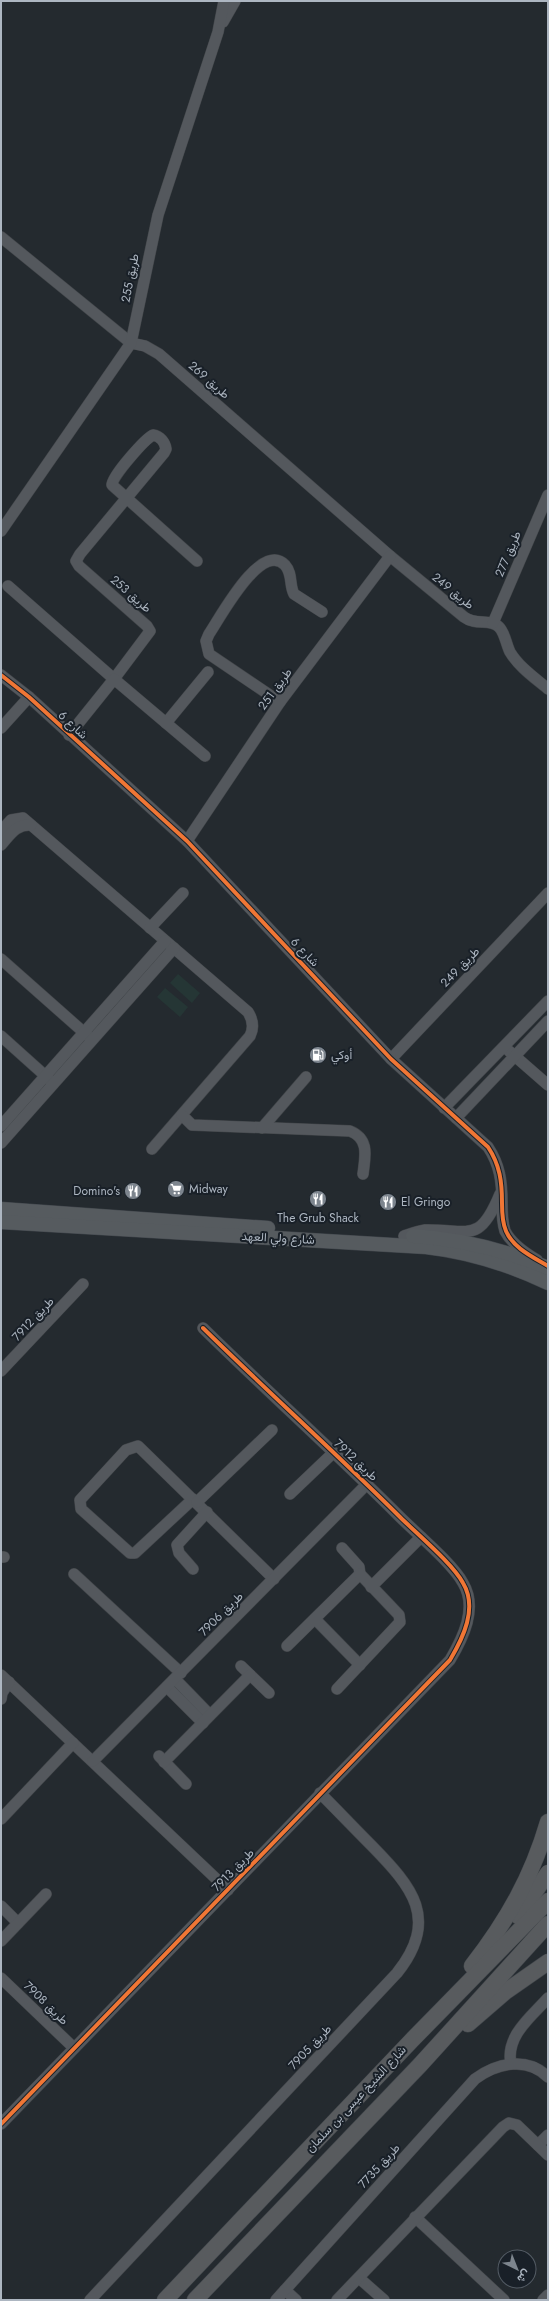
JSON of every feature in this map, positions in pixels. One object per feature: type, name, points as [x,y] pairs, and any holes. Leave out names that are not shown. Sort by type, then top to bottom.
[{"type":"highway","points":[[412,2040],[490,1942],[520,1895],[548,1822]]},
{"type":"highway","points":[[477,1973],[548,1873]]},
{"type":"highway","points":[[497,1952],[548,1890]]},
{"type":"highway","name":"شارع الشيخ عيسى بن سلمان","points":[[165,2300],[412,2040],[548,1900]]},
{"type":"highway","name":"شارع الشيخ عيسى بن سلمان","points":[[195,2300],[420,2065],[548,1924]]},
{"type":"highway","points":[[420,2065],[505,1992],[548,1962]]},
{"type":"main road","name":"شارع ولي العهد","points":[[1,1209],[458,1240],[524,1258],[548,1267]]},
{"type":"main road","name":"شارع ولي العهد","points":[[1,1222],[426,1247],[484,1257],[518,1269],[548,1283]]},
{"type":"street","name":"طريق 255","points":[[1,531],[131,343],[158,215],[218,32],[224,1]]},
{"type":"street","points":[[218,32],[235,1]]},
{"type":"street","name":"طريق 269","points":[[1,237],[131,343],[145,346],[159,354],[390,556]]},
{"type":"street","name":"طريق 253","points":[[114,679],[150,631],[147,626],[79,566],[76,560],[126,498],[164,453],[166,446],[157,436],[149,437],[113,479],[113,488],[126,498],[197,561]]},
{"type":"street","name":"طريق 277","points":[[493,623],[548,495]]},
{"type":"street","name":"طريق 249","points":[[390,556],[468,620],[477,623],[493,623]]},
{"type":"street","name":"طريق 251","points":[[187,841],[280,702],[390,556]]},
{"type":"street","points":[[280,702],[209,654],[206,641],[208,634],[252,571],[266,561],[272,560],[284,564],[290,574],[294,594],[322,612]]},
{"type":"street","points":[[8,586],[205,756]]},
{"type":"street","points":[[493,623],[501,629],[515,659],[548,689]]},
{"type":"street","points":[[166,723],[208,672]]},
{"type":"street","name":"شارع 6","points":[[1,675],[29,697],[187,841],[391,1059],[480,1139],[497,1161],[502,1190],[502,1220],[506,1231],[521,1249],[548,1267]]},
{"type":"street","points":[[69,735],[114,679]]},
{"type":"street","points":[[1,728],[29,697]]},
{"type":"street","points":[[1,831],[11,820],[18,817],[23,818],[248,1012],[253,1023],[250,1036],[152,1149]]},
{"type":"street","points":[[1,845],[16,828],[22,824],[31,824]]},
{"type":"street","points":[[150,928],[183,893]]},
{"type":"street","name":"طريق 249","points":[[391,1059],[548,894]]},
{"type":"street","points":[[1,1126],[45,1076],[88,1036],[170,944]]},
{"type":"street","points":[[1,959],[88,1036]]},
{"type":"street","points":[[444,1108],[504,1046],[546,1007]]},
{"type":"street","points":[[456,1118],[548,1021]]},
{"type":"street","points":[[1,1036],[54,1083]]},
{"type":"street","points":[[1,1142],[54,1083],[88,1036]]},
{"type":"street","points":[[504,1046],[548,1085]]},
{"type":"street","points":[[262,1128],[306,1077]]},
{"type":"street","points":[[182,1115],[192,1125],[350,1131],[356,1134],[363,1141],[366,1149],[363,1174]]},
{"type":"street","points":[[404,1236],[423,1230],[460,1234],[473,1231],[484,1223],[492,1213],[502,1190]]},
{"type":"street","name":"طريق 7912","points":[[1,1372],[83,1284]]},
{"type":"street","name":"طريق 7912","points":[[204,1328],[269,1393],[367,1484],[464,1583],[469,1603],[468,1621]]},
{"type":"street","points":[[272,1430],[195,1501],[135,1553],[130,1553],[81,1510],[79,1504],[80,1500],[126,1450],[135,1445],[138,1446],[195,1501],[207,1512],[274,1579]]},
{"type":"street","points":[[290,1494],[333,1453]]},
{"type":"street","name":"طريق 7906","points":[[92,1762],[367,1484]]},
{"type":"street","points":[[193,1569],[179,1553],[177,1545],[207,1512]]},
{"type":"street","points":[[371,1587],[421,1538]]},
{"type":"street","points":[[337,1689],[400,1622],[398,1615],[360,1574],[359,1567],[342,1548]]},
{"type":"street","points":[[74,1574],[174,1680],[206,1719]]},
{"type":"street","points":[[287,1646],[360,1574]]},
{"type":"street","points":[[315,1619],[360,1665]]},
{"type":"street","name":"طريق 7913","points":[[1,2124],[450,1660],[460,1643],[468,1621]]},
{"type":"street","points":[[241,1666],[269,1692]]},
{"type":"street","points":[[186,1784],[161,1759],[206,1719],[250,1674]]},
{"type":"street","points":[[1,1699],[5,1679]]},
{"type":"street","points":[[5,1679],[228,1890]]},
{"type":"street","points":[[1,1819],[73,1743]]},
{"type":"street","name":"طريق 7905","points":[[90,2300],[397,1973],[413,1949],[418,1921],[412,1893],[404,1880],[320,1793]]},
{"type":"street","points":[[1,1941],[46,1894]]},
{"type":"street","points":[[1,1906],[18,1923]]},
{"type":"street","name":"طريق 7908","points":[[1,1978],[74,2048]]},
{"type":"street","points":[[511,2064],[511,2050],[516,2034],[548,1998]]},
{"type":"street","name":"طريق 7735","points":[[276,2300],[470,2085],[489,2070],[511,2064],[529,2066],[546,2075]]},
{"type":"street","points":[[337,2300],[415,2217],[509,2123],[517,2125],[548,2156]]},
{"type":"street","points":[[538,2145],[548,2135]]},
{"type":"street","points":[[415,2217],[504,2300]]},
{"type":"street","points":[[359,2278],[384,2300]]},
{"type":"street","points":[[285,2290],[296,2300]]},
{"type":"street","points":[[543,2300],[548,2295]]},
{"type":"shaded area","points":[[178,974],[200,993],[192,1003],[170,983]]},
{"type":"shaded area","points":[[165,988],[188,1007],[180,1017],[157,997]]},
{"type":"cycle path","points":[[1,675],[29,697],[187,841],[391,1059],[488,1147],[500,1174],[502,1188],[502,1217],[509,1237],[518,1247],[548,1266]]},
{"type":"cycle path","points":[[1,2124],[450,1660],[460,1642],[467,1623],[469,1613],[467,1593],[463,1583],[451,1567],[203,1328]]},
{"type":"place","name":"أوكي","points":[[318,1055]]},
{"type":"place","name":"Midway","points":[[176,1189]]},
{"type":"place","name":"Domino's","points":[[133,1191]]},
{"type":"place","name":"The Grub Shack","points":[[318,1199]]},
{"type":"place","name":"El Gringo","points":[[388,1202]]}]
